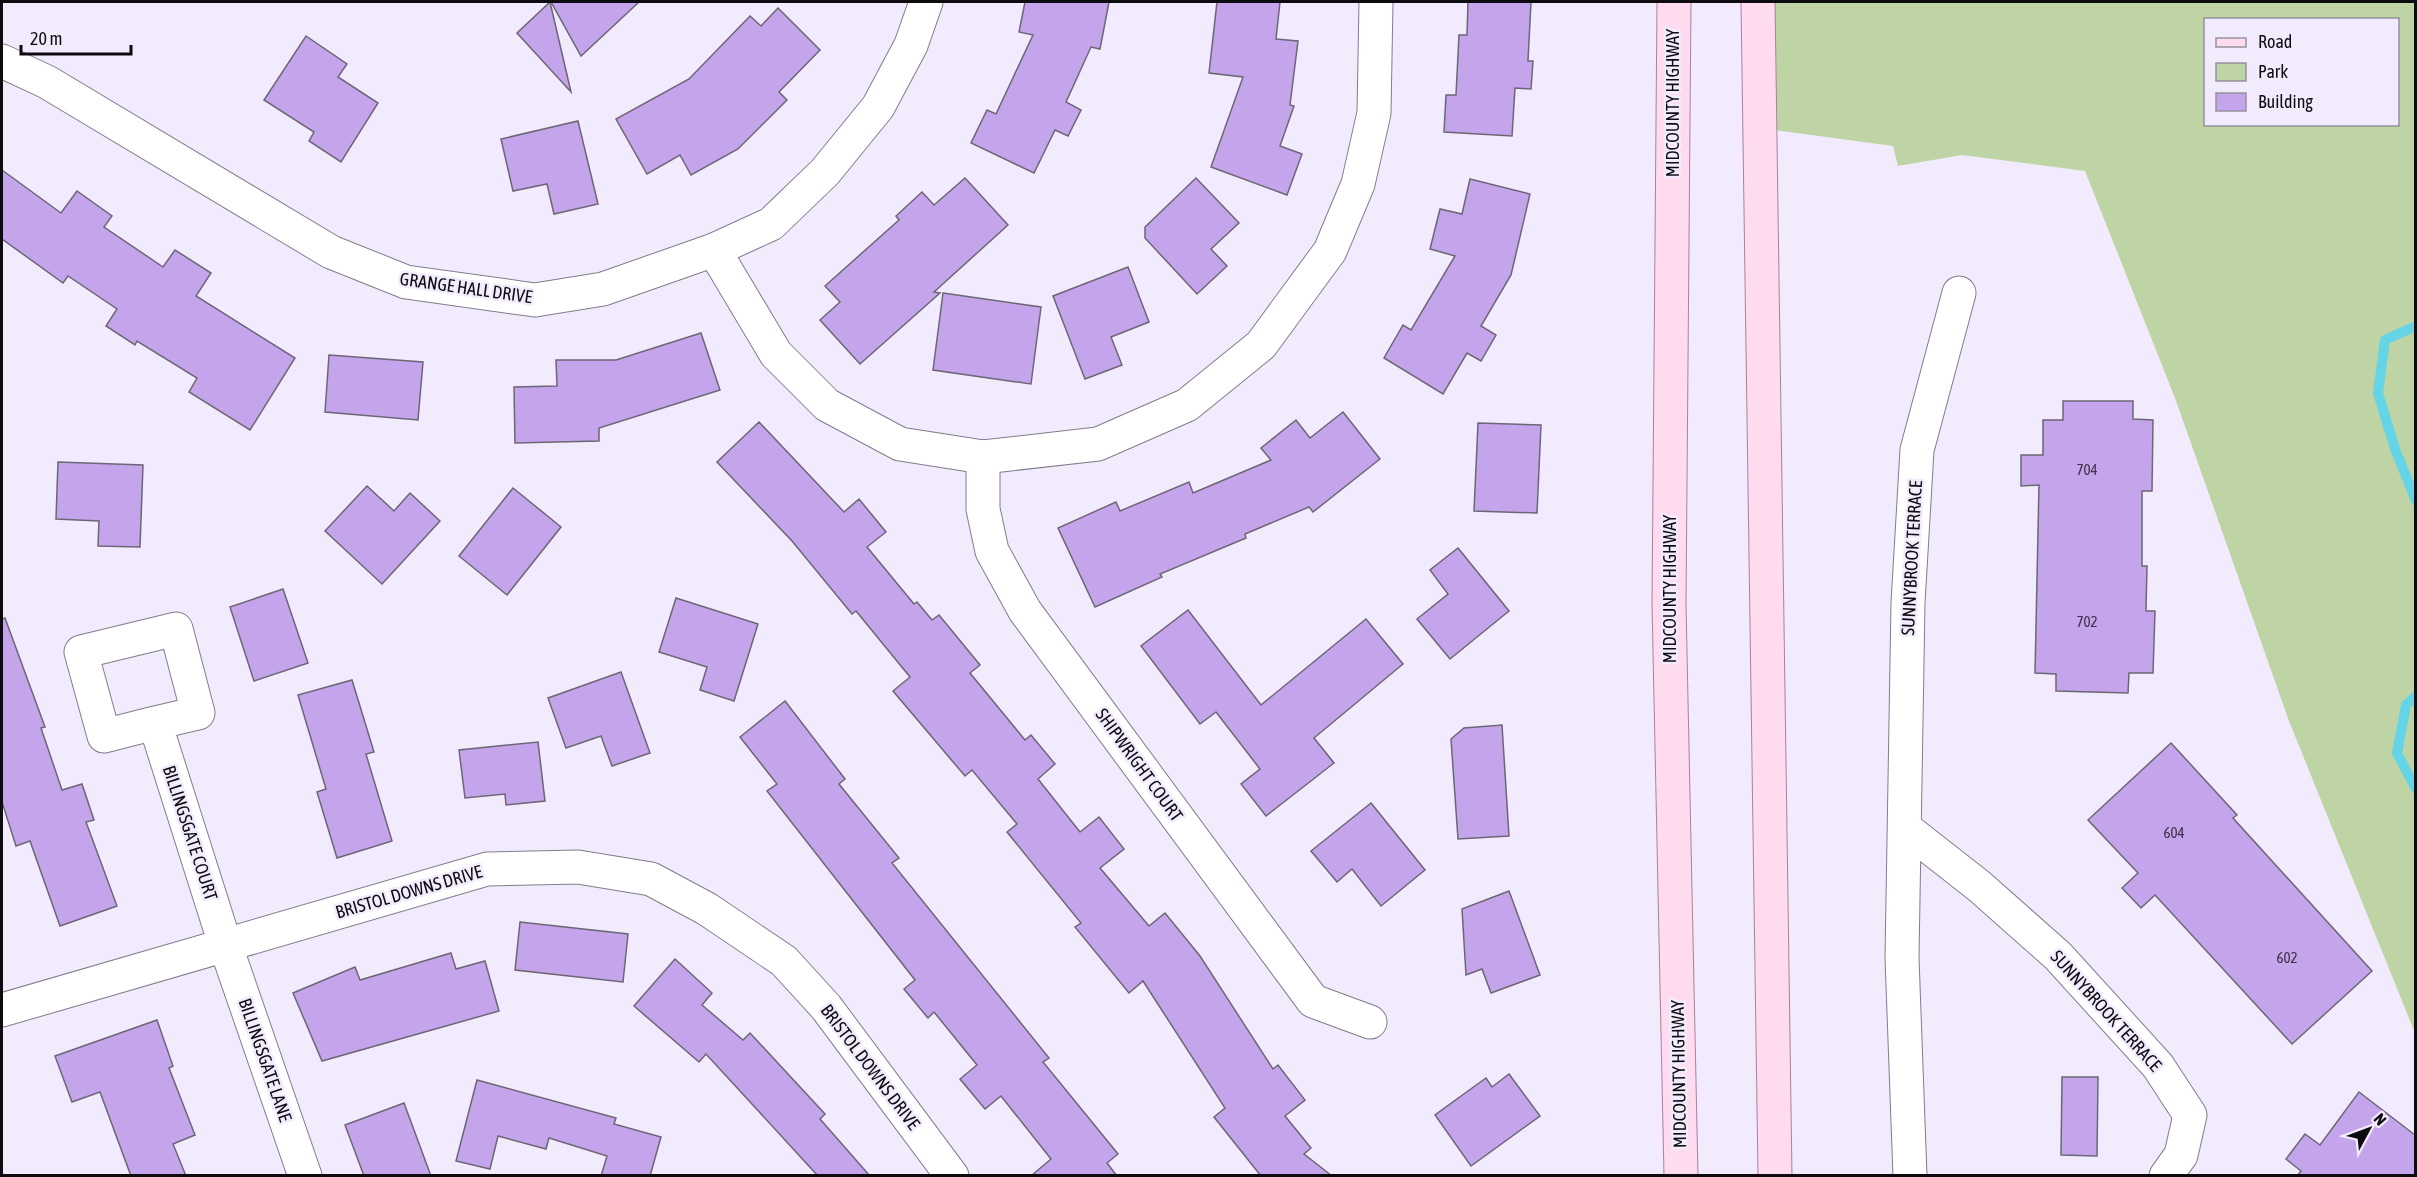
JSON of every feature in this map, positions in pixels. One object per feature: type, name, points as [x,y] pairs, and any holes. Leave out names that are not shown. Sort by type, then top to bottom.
[{"type":"main road","name":"MIDCOUNTY HIGHWAY","points":[[1674,2],[1669,604],[1681,1176]]},
{"type":"main road","points":[[1758,2],[1775,1176]]},
{"type":"street","name":"GRANGE HALL DRIVE","points":[[2,61],[46,82],[330,252],[406,282],[535,300],[603,289],[714,250],[771,224],[825,172],[878,107],[911,45],[926,2]]},
{"type":"street","points":[[714,250],[776,354],[827,405],[900,444],[983,458],[1098,444],[1187,405],[1261,345],[1330,251],[1358,184],[1374,113],[1376,2]]},
{"type":"street","name":"SUNNYBROOK TERRACE","points":[[1910,1176],[1902,958],[1908,603],[1917,450],[1959,293]]},
{"type":"street","name":"SHIPWRIGHT COURT","points":[[983,458],[983,509],[992,551],[1025,611],[1313,1001],[1370,1022]]},
{"type":"street","name":"BILLINGSGATE COURT","points":[[155,723],[225,944]]},
{"type":"street","name":"SUNNYBROOK TERRACE","points":[[1905,828],[1979,886],[2058,956],[2158,1066],[2190,1115],[2181,1155],[2166,1176]]},
{"type":"street","name":"BRISTOL DOWNS DRIVE","points":[[2,1010],[487,869],[578,867],[651,879],[707,909],[784,961],[826,1007],[952,1176]]},
{"type":"street","name":"BILLINGSGATE LANE","points":[[225,944],[306,1176]]},
{"type":"green space","points":[[1758,2],[2415,2],[2415,1033],[2289,721],[2175,398],[2085,171],[1962,155],[1898,166],[1893,146],[1759,128]]},
{"type":"building","points":[[550,2],[571,92],[517,33]]},
{"type":"building","points":[[551,2],[639,2],[581,56]]},
{"type":"building","points":[[1025,2],[1109,2],[1100,49],[1091,47],[1066,102],[1081,110],[1068,136],[1055,130],[1034,173],[971,143],[987,110],[996,114],[1033,35],[1019,32]]},
{"type":"building","points":[[1217,2],[1280,2],[1276,39],[1298,41],[1290,105],[1294,106],[1280,146],[1302,154],[1287,195],[1211,167],[1243,77],[1209,73]]},
{"type":"building","points":[[1468,2],[1531,2],[1528,61],[1533,61],[1531,89],[1515,88],[1512,136],[1444,132],[1446,95],[1456,95],[1459,35],[1467,35]]},
{"type":"building","points":[[778,8],[820,50],[779,92],[787,100],[738,149],[691,175],[680,155],[647,174],[616,119],[689,79],[750,16],[761,26]]},
{"type":"building","points":[[306,36],[347,64],[338,77],[378,103],[341,162],[309,141],[314,132],[264,100]]},
{"type":"building","points":[[578,121],[598,204],[554,214],[547,184],[513,191],[501,139]]},
{"type":"building","points":[[2,170],[61,213],[77,191],[112,216],[104,227],[163,267],[175,250],[211,273],[196,296],[295,358],[250,430],[189,392],[197,378],[137,341],[135,345],[106,326],[117,309],[68,276],[63,283],[2,239]]},
{"type":"building","points":[[965,178],[1008,225],[934,292],[940,293],[860,364],[820,320],[840,302],[825,286],[899,220],[896,216],[922,192],[934,205]]},
{"type":"building","points":[[1196,178],[1239,223],[1211,249],[1227,266],[1197,294],[1145,238],[1145,227]]},
{"type":"building","points":[[1470,179],[1530,194],[1511,275],[1481,326],[1496,335],[1481,361],[1467,353],[1443,394],[1384,358],[1403,325],[1411,330],[1455,256],[1430,249],[1440,209],[1462,214]]},
{"type":"building","points":[[1128,267],[1149,322],[1111,337],[1122,365],[1085,379],[1053,296]]},
{"type":"building","points":[[943,293],[1041,307],[1031,384],[933,370]]},
{"type":"building","points":[[701,333],[720,390],[599,428],[599,441],[515,443],[514,387],[557,386],[556,360],[616,360]]},
{"type":"building","points":[[329,355],[423,362],[418,420],[325,412]]},
{"type":"building","points":[[2063,401],[2133,401],[2133,419],[2153,420],[2152,491],[2142,491],[2142,566],[2147,566],[2146,611],[2155,611],[2153,673],[2129,673],[2128,693],[2056,691],[2056,674],[2035,673],[2039,485],[2021,486],[2021,455],[2043,455],[2043,420],[2063,420]]},
{"type":"building","points":[[1343,412],[1380,459],[1313,512],[1309,507],[1245,534],[1246,538],[1160,574],[1162,577],[1095,607],[1058,528],[1116,502],[1120,511],[1189,482],[1193,493],[1271,460],[1261,448],[1296,420],[1310,438]]},
{"type":"building","points":[[759,422],[844,512],[859,499],[886,532],[867,547],[914,604],[917,602],[932,620],[939,615],[980,665],[970,673],[1025,740],[1031,735],[1055,764],[1038,779],[1080,832],[1099,817],[1124,849],[1100,868],[1149,926],[1165,913],[1200,956],[1273,1069],[1278,1065],[1305,1100],[1285,1116],[1311,1148],[1304,1154],[1332,1176],[1261,1176],[1214,1117],[1225,1108],[1143,981],[1129,993],[1075,927],[1081,923],[1007,832],[1017,824],[972,770],[965,776],[893,691],[910,677],[856,611],[852,614],[792,541],[717,462]]},
{"type":"building","points":[[1478,423],[1541,425],[1537,513],[1474,511]]},
{"type":"building","points":[[58,462],[143,465],[140,547],[98,546],[99,521],[56,519]]},
{"type":"building","points":[[367,486],[394,511],[410,493],[440,521],[382,584],[325,531]]},
{"type":"building","points":[[513,488],[561,527],[507,595],[459,556]]},
{"type":"building","points":[[1458,548],[1509,611],[1450,659],[1417,619],[1448,594],[1430,570]]},
{"type":"building","points":[[283,589],[308,663],[254,681],[230,607]]},
{"type":"building","points":[[676,598],[758,624],[734,701],[700,690],[707,667],[659,652]]},
{"type":"building","points":[[1188,610],[1261,705],[1366,619],[1403,664],[1314,738],[1334,763],[1266,816],[1241,784],[1260,769],[1216,712],[1200,724],[1141,646]]},
{"type":"building","points":[[5,618],[45,727],[41,728],[62,790],[82,784],[94,820],[86,822],[117,906],[60,926],[30,841],[16,846],[2,802],[2,619]]},
{"type":"building","points":[[621,672],[650,753],[612,766],[601,736],[566,748],[548,698]]},
{"type":"building","points":[[352,680],[374,752],[366,754],[392,841],[337,858],[317,792],[326,789],[298,695]]},
{"type":"building","points":[[785,701],[845,779],[839,784],[899,858],[892,863],[1049,1058],[1043,1062],[1118,1154],[1107,1163],[1117,1176],[1031,1176],[1051,1159],[1001,1096],[985,1109],[960,1079],[977,1065],[934,1012],[928,1018],[904,989],[915,980],[767,791],[777,784],[740,737]]},
{"type":"building","points":[[1502,725],[1509,836],[1458,839],[1451,739],[1464,728]]},
{"type":"building","points":[[538,742],[545,801],[506,805],[505,794],[465,798],[459,750]]},
{"type":"building","points":[[2171,743],[2237,815],[2233,818],[2372,971],[2292,1044],[2155,895],[2141,908],[2122,888],[2138,873],[2088,820]]},
{"type":"building","points":[[1371,803],[1425,870],[1381,906],[1352,869],[1337,882],[1311,851]]},
{"type":"building","points":[[1509,891],[1540,975],[1491,993],[1482,969],[1466,975],[1462,909]]},
{"type":"building","points":[[520,922],[628,934],[623,982],[515,970]]},
{"type":"building","points":[[451,953],[456,969],[485,961],[499,1011],[322,1061],[293,993],[355,967],[360,980]]},
{"type":"building","points":[[675,959],[712,993],[702,1005],[743,1040],[750,1033],[825,1114],[820,1119],[870,1176],[818,1176],[706,1054],[699,1062],[634,1006]]},
{"type":"building","points":[[157,1020],[173,1066],[169,1068],[195,1135],[173,1144],[186,1176],[131,1176],[100,1092],[72,1102],[55,1056]]},
{"type":"building","points":[[1509,1074],[1540,1116],[1471,1166],[1435,1115],[1486,1078],[1492,1087]]},
{"type":"building","points":[[2062,1077],[2098,1077],[2097,1156],[2061,1155]]},
{"type":"building","points":[[477,1080],[616,1118],[614,1124],[661,1137],[650,1176],[601,1176],[607,1156],[549,1138],[546,1149],[498,1136],[490,1169],[456,1161]]},
{"type":"building","points":[[2359,1092],[2415,1135],[2415,1176],[2297,1176],[2301,1171],[2286,1159],[2305,1134],[2320,1145]]},
{"type":"building","points":[[404,1103],[431,1176],[364,1176],[345,1125]]},
{"type":"waterway","points":[[2416,326],[2385,340],[2378,393],[2395,449],[2416,501]]},
{"type":"waterway","points":[[2416,696],[2406,705],[2397,753],[2416,789]]}]
